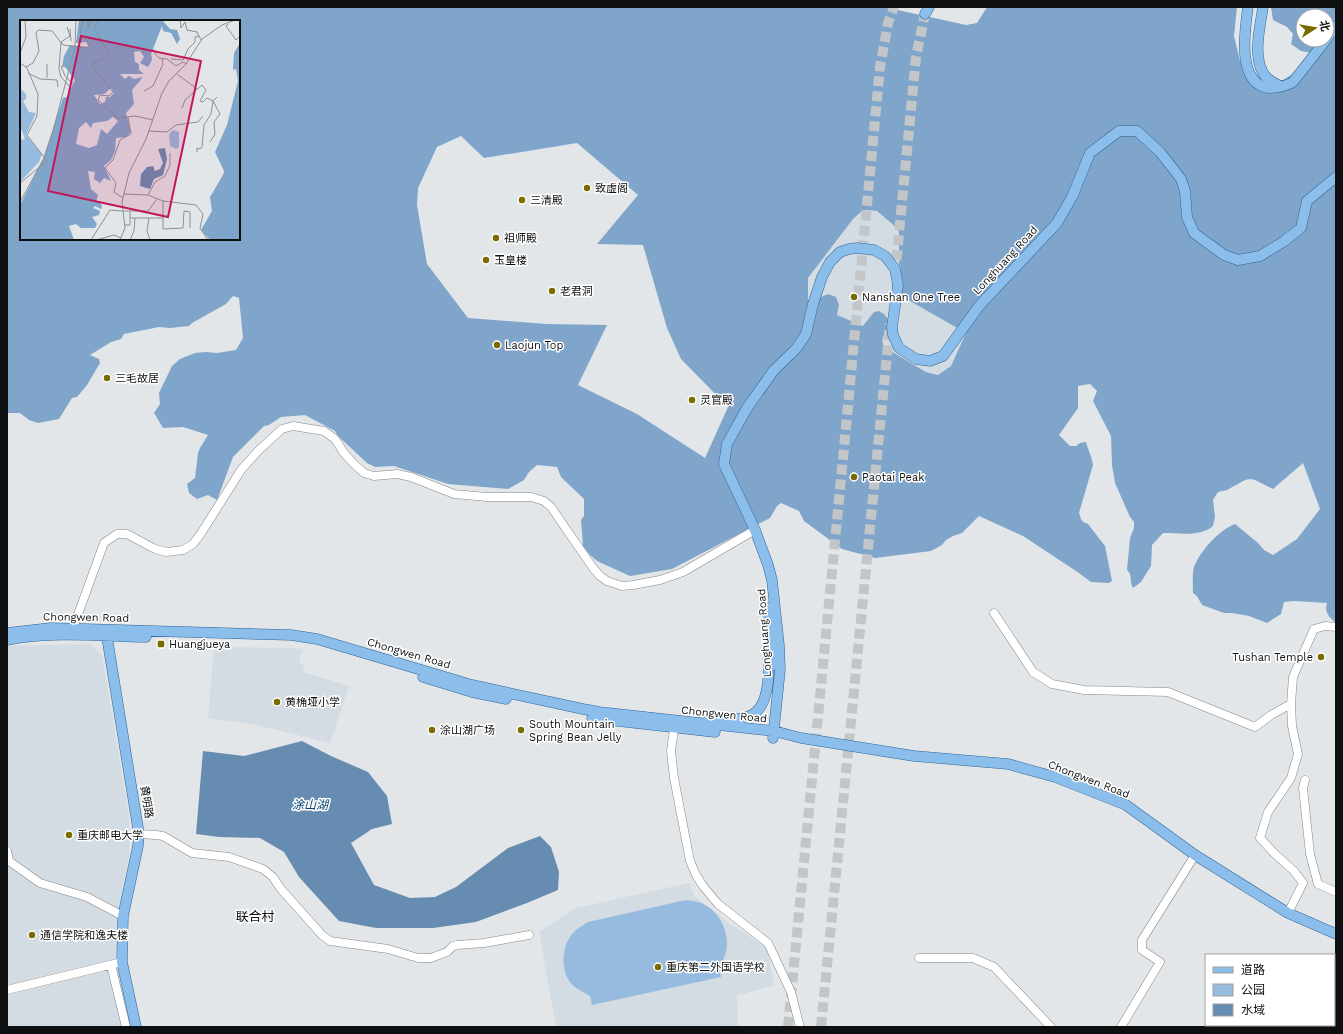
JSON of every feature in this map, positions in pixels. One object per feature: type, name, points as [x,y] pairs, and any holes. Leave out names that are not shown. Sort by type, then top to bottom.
[{"type":"main road","points":[[1248,7],[1245,49],[1248,70],[1252,79],[1258,84],[1273,88],[1285,86],[1293,82],[1319,48]]},
{"type":"main road","points":[[1260,8],[1257,48],[1259,61],[1266,78],[1280,86]]},
{"type":"main road","name":"Longhuang Road","points":[[771,734],[776,671],[770,572],[755,530],[724,464],[727,444],[747,408],[774,370],[796,349],[806,334],[813,304],[822,277],[830,262],[840,252],[857,248],[874,250],[885,256],[895,269],[898,285],[892,327],[893,335],[899,348],[916,359],[930,361],[943,356],[979,306],[1057,223],[1072,197],[1090,153],[1119,131],[1137,131],[1160,152],[1181,179],[1185,192],[1187,217],[1194,233],[1224,256],[1238,260],[1260,256],[1283,242],[1301,228],[1307,201],[1336,177]]},
{"type":"main road","name":"Chongwen Road","points":[[7,633],[37,628],[72,628],[106,632],[280,640],[304,643],[472,692],[599,719],[675,724],[771,734],[914,756],[1008,764],[1055,777],[1126,805],[1195,855],[1288,913],[1336,934]]},
{"type":"main road","name":"Chongwen Road","points":[[7,640],[38,636],[106,632]]},
{"type":"main road","name":"黄明路","points":[[106,632],[139,834],[138,846],[123,916],[122,962],[136,1027]]},
{"type":"main road","points":[[675,724],[743,718],[757,712],[763,702],[768,683],[774,637]]},
{"type":"street","points":[[72,628],[104,544],[117,534],[127,534],[155,549],[167,552],[183,550],[193,544],[241,470],[259,450],[282,429],[293,426],[324,431],[335,439],[344,453],[364,473],[374,476],[396,474],[411,477],[454,494],[487,497],[531,497],[544,501],[551,507],[593,568],[607,581],[622,586],[660,580],[683,572],[755,530]]},
{"type":"street","points":[[994,612],[1033,672],[1052,684],[1084,690],[1168,692],[1255,727],[1291,704]]},
{"type":"street","points":[[1288,913],[1303,883],[1294,871],[1274,854],[1260,838],[1268,812],[1291,778],[1298,754],[1292,726],[1291,704],[1293,677],[1314,629],[1325,626],[1336,627]]},
{"type":"street","points":[[675,724],[672,750],[673,771],[690,861],[703,886],[718,904],[768,943],[790,992],[800,1027]]},
{"type":"street","points":[[1305,780],[1303,788],[1310,854],[1318,884],[1336,892]]},
{"type":"street","points":[[139,834],[156,834],[163,836],[192,853],[229,857],[263,869],[273,877],[280,888],[322,935],[330,941],[388,949],[418,958],[431,958],[447,952],[453,946],[457,945],[484,943],[529,935]]},
{"type":"street","points":[[7,852],[9,861],[40,883],[87,897],[123,916]]},
{"type":"street","points":[[1121,1027],[1160,962],[1142,950],[1142,940],[1195,855]]},
{"type":"street","points":[[918,958],[973,958],[994,967],[1051,1027]]},
{"type":"street","points":[[7,990],[122,962]]},
{"type":"street","points":[[111,965],[126,1027]]},
{"type":"shaded area","points":[[7,7],[884,7],[966,25],[977,23],[987,7],[1237,7],[1234,36],[1240,61],[1257,80],[1261,81],[1283,80],[1302,68],[1311,53],[1301,51],[1297,48],[1335,48],[1335,8],[1295,8],[1295,47],[1291,44],[1293,34],[1287,27],[1273,20],[1271,7],[1336,7],[1336,623],[1328,614],[1326,609],[1327,603],[1294,601],[1284,602],[1281,614],[1267,623],[1249,616],[1224,613],[1202,605],[1197,596],[1193,593],[1193,573],[1197,561],[1205,548],[1229,527],[1235,524],[1258,543],[1264,550],[1273,555],[1297,539],[1320,509],[1303,463],[1273,489],[1250,479],[1245,480],[1227,490],[1218,492],[1213,500],[1215,517],[1213,526],[1202,532],[1196,533],[1163,533],[1152,545],[1151,566],[1141,582],[1133,588],[1130,574],[1127,570],[1130,538],[1134,528],[1134,522],[1130,517],[1115,483],[1112,465],[1111,436],[1093,401],[1097,391],[1090,384],[1078,386],[1078,408],[1059,435],[1070,446],[1076,446],[1080,443],[1086,442],[1091,456],[1093,465],[1079,513],[1083,522],[1088,524],[1105,546],[1112,581],[1109,583],[1091,582],[1023,536],[979,516],[962,533],[946,540],[942,545],[931,551],[875,558],[842,549],[804,521],[799,511],[781,503],[777,506],[770,518],[672,569],[630,576],[597,561],[583,546],[581,520],[584,516],[584,499],[561,477],[557,467],[537,465],[529,472],[524,480],[508,489],[448,484],[394,466],[375,467],[367,463],[338,436],[335,431],[305,415],[281,417],[269,425],[264,426],[233,457],[217,500],[208,495],[197,499],[189,493],[187,484],[195,478],[198,453],[208,435],[183,427],[163,428],[154,413],[160,404],[159,393],[172,366],[180,359],[195,353],[217,353],[236,350],[243,338],[239,298],[233,296],[226,304],[189,326],[170,328],[159,327],[124,334],[121,339],[111,342],[90,355],[99,359],[100,363],[87,385],[77,397],[72,398],[59,419],[38,423],[29,420],[20,413],[7,413]],"holes":[[[461,136],[484,158],[577,143],[638,195],[597,244],[643,245],[667,328],[681,359],[728,407],[705,458],[637,414],[578,385],[607,325],[546,324],[468,318],[427,264],[417,205],[418,188],[437,147]],[[862,211],[877,211],[897,228],[899,232],[899,288],[903,297],[966,333],[951,366],[938,375],[926,372],[884,347],[884,335],[893,326],[884,314],[879,311],[874,312],[863,326],[837,315],[839,305],[836,297],[828,294],[812,301],[808,300],[808,278],[853,219]]]},
{"type":"shaded area","points":[[862,211],[878,211],[897,228],[899,232],[899,288],[903,297],[966,333],[951,366],[938,375],[926,372],[884,347],[882,341],[883,337],[889,329],[884,314],[879,311],[874,312],[864,326],[837,315],[839,305],[828,294],[812,301],[808,300],[808,278],[853,219]]},
{"type":"shaded area","name":"重庆邮电大学","points":[[89,644],[102,655],[129,815],[129,856],[117,916],[117,958],[131,1027],[7,1027],[7,646]]},
{"type":"shaded area","name":"黄桷垭小学","points":[[214,647],[303,649],[299,663],[304,665],[303,672],[349,686],[330,743],[257,725],[208,718]]},
{"type":"shaded area","name":"重庆第二外国语学校","points":[[689,883],[694,896],[728,922],[767,948],[774,985],[737,996],[738,1027],[556,1027],[539,932],[576,908]]},
{"type":"green space","points":[[686,900],[699,902],[708,906],[714,911],[723,924],[727,940],[727,948],[724,958],[719,966],[721,977],[592,1005],[590,996],[570,982],[564,967],[565,947],[571,936],[578,928],[588,922]]},
{"type":"water","name":"涂山湖","points":[[302,741],[331,756],[368,772],[387,796],[392,824],[372,829],[351,843],[374,885],[410,898],[435,897],[456,887],[508,848],[540,836],[551,847],[559,872],[558,890],[476,922],[433,928],[376,928],[339,921],[299,877],[284,852],[260,838],[219,837],[196,834],[203,751],[244,756]]},
{"type":"tunnel","points":[[788,1027],[880,67],[888,23],[894,7]]},
{"type":"tunnel","points":[[895,275],[916,57],[925,14]]},
{"type":"tunnel","points":[[821,1027],[890,324]]},
{"type":"place","name":"致虚阁","points":[[587,188]]},
{"type":"place","name":"三清殿","points":[[522,200]]},
{"type":"place","name":"祖师殿","points":[[496,238]]},
{"type":"place","name":"玉皇楼","points":[[486,260]]},
{"type":"place","name":"老君洞","points":[[552,291]]},
{"type":"place","name":"Nanshan One Tree","points":[[854,297]]},
{"type":"place","name":"Laojun Top","points":[[497,345]]},
{"type":"place","name":"三毛故居","points":[[107,378]]},
{"type":"place","name":"灵官殿","points":[[692,400]]},
{"type":"place","name":"Paotai Peak","points":[[854,477]]},
{"type":"place","name":"Huangjueya","points":[[161,644]]},
{"type":"place","name":"Tushan Temple","points":[[1321,657]]},
{"type":"place","name":"黄桷垭小学","points":[[277,702]]},
{"type":"place","name":"涂山湖广场","points":[[432,730]]},
{"type":"place","name":"South Mountain Spring Bean Jelly","points":[[521,730]]},
{"type":"place","name":"重庆邮电大学","points":[[69,835]]},
{"type":"place","name":"通信学院和逸夫楼","points":[[32,935]]},
{"type":"place","name":"重庆第二外国语学校","points":[[658,967]]},
{"type":"district","name":"联合村","points":[[255,916]]}]
